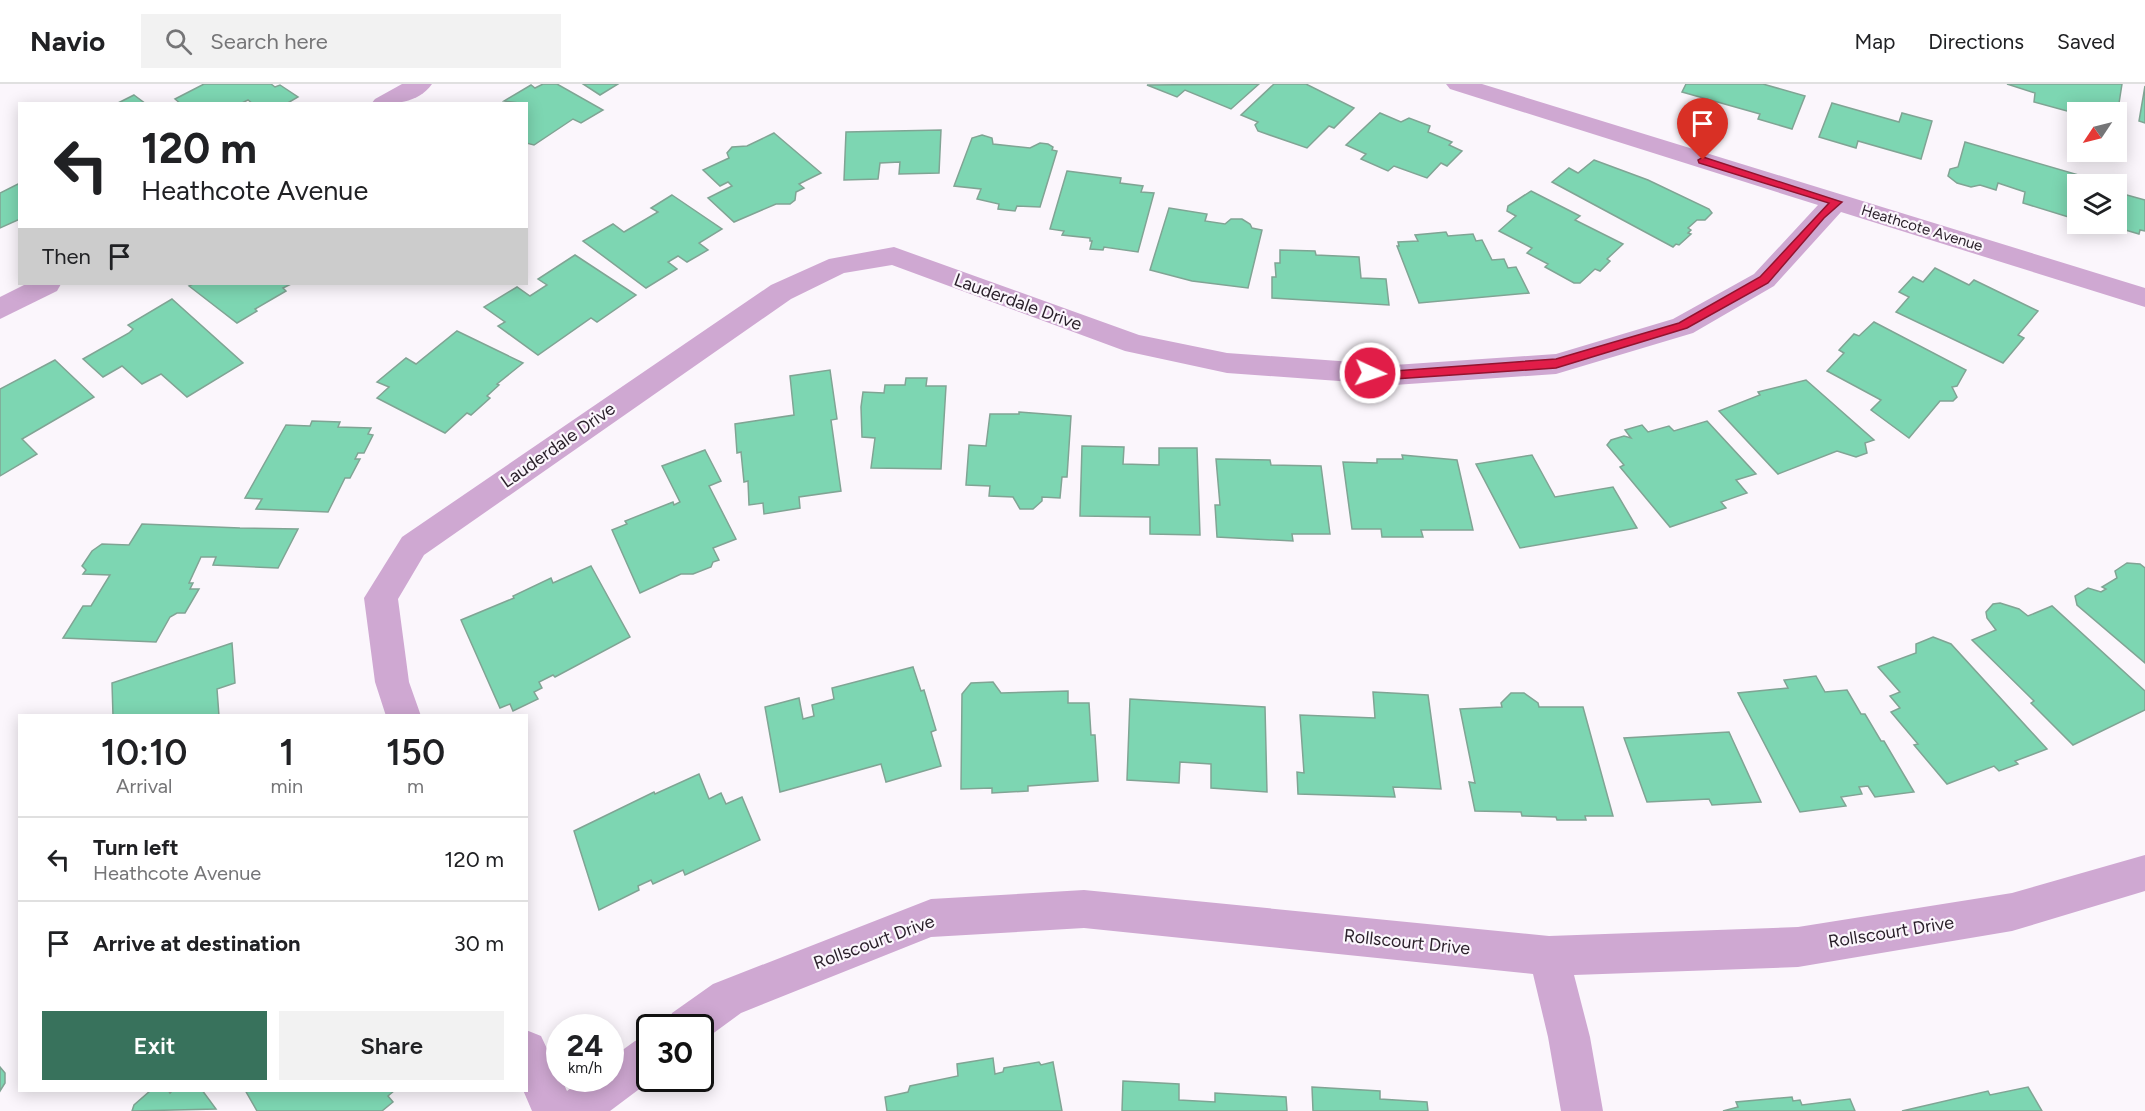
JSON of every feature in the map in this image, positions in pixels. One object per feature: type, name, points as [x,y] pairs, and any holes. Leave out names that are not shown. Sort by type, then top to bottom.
[{"type":"street","points":[[387,102],[420,84]]},
{"type":"street","name":"Heathcote Avenue","points":[[1458,84],[2145,298]]},
{"type":"street","name":"Lauderdale Drive","points":[[403,714],[392,682],[381,598],[412,546],[781,292],[838,265],[894,256],[1135,344],[1215,361],[1394,375],[1556,364],[1683,326],[1764,280],[1821,216],[1837,202]]},
{"type":"street","points":[[0,309],[45,285]]},
{"type":"street","name":"Rollscourt Drive","points":[[706,1014],[727,998],[931,918],[1084,909],[1549,956],[1798,947],[2012,912],[2145,873]]},
{"type":"street","points":[[1549,956],[1569,1037],[1582,1111]]},
{"type":"street","points":[[528,1055],[554,1111]]},
{"type":"street","points":[[575,1111],[636,1066]]},
{"type":"building","points":[[204,84],[271,84],[275,87],[280,85],[298,97],[289,102],[250,102],[248,100],[244,102],[179,102],[175,99]]},
{"type":"building","points":[[543,84],[557,84],[603,110],[581,123],[573,119],[534,145],[528,144],[528,102],[504,101],[531,85],[535,88]]},
{"type":"building","points":[[583,84],[618,84],[600,95]]},
{"type":"building","points":[[1259,84],[1231,109],[1185,90],[1177,97],[1147,85]]},
{"type":"building","points":[[1274,84],[1306,84],[1354,108],[1334,128],[1329,126],[1307,148],[1258,131],[1255,125],[1258,122],[1241,115]]},
{"type":"building","points":[[1686,84],[1763,84],[1805,96],[1792,129],[1758,119],[1760,114],[1682,92]]},
{"type":"building","points":[[2007,84],[2122,84],[2119,102],[2067,102],[2067,111],[2034,102],[2035,93]]},
{"type":"building","points":[[2145,86],[2145,123],[2139,121]]},
{"type":"building","points":[[134,95],[143,102],[120,102]]},
{"type":"building","points":[[1832,103],[1899,122],[1902,113],[1932,121],[1921,159],[1858,141],[1856,148],[1819,137]]},
{"type":"building","points":[[1380,113],[1401,122],[1409,118],[1430,126],[1428,132],[1452,142],[1449,145],[1462,151],[1447,166],[1441,163],[1427,178],[1394,166],[1388,171],[1361,159],[1366,154],[1346,145]]},
{"type":"building","points":[[941,130],[939,173],[899,174],[900,162],[880,163],[878,179],[844,180],[846,132]]},
{"type":"building","points":[[774,133],[821,173],[799,184],[804,188],[796,192],[795,200],[790,204],[776,204],[734,222],[708,198],[732,186],[728,182],[720,186],[703,170],[729,158],[727,153],[732,147],[747,146]]},
{"type":"building","points":[[982,135],[992,138],[993,144],[1030,148],[1040,143],[1048,144],[1053,147],[1052,150],[1057,151],[1040,207],[1017,206],[1015,211],[998,209],[999,204],[977,199],[981,189],[954,186],[972,138]]},
{"type":"building","points":[[1965,142],[2075,174],[2067,174],[2067,217],[2023,203],[2025,192],[1998,183],[1996,190],[1980,185],[1971,187],[1957,183],[1948,176],[1950,169],[1958,167]]},
{"type":"building","points":[[1594,160],[1648,180],[1709,209],[1712,213],[1705,220],[1697,220],[1688,228],[1691,230],[1688,233],[1691,234],[1679,245],[1676,244],[1673,247],[1552,182],[1569,168],[1578,173]]},
{"type":"building","points":[[1067,171],[1121,178],[1120,183],[1143,186],[1141,192],[1154,193],[1138,252],[1104,247],[1103,250],[1090,249],[1092,241],[1090,238],[1062,235],[1064,231],[1050,229]]},
{"type":"building","points":[[18,184],[18,220],[0,228],[0,193]]},
{"type":"building","points":[[1531,191],[1580,216],[1575,220],[1623,244],[1607,259],[1610,261],[1600,271],[1595,269],[1580,283],[1574,283],[1545,267],[1548,264],[1527,253],[1532,248],[1499,231],[1516,216],[1507,211],[1508,206]]},
{"type":"building","points":[[672,195],[722,229],[699,243],[708,250],[687,262],[678,256],[668,262],[677,269],[646,288],[583,241],[613,224],[624,232],[658,212],[651,208]]},
{"type":"building","points":[[2127,195],[2145,200],[2145,231],[2140,230],[2139,234],[2127,230]]},
{"type":"building","points":[[1169,208],[1207,214],[1205,221],[1225,224],[1231,219],[1242,219],[1252,228],[1262,230],[1248,288],[1192,281],[1150,270]]},
{"type":"building","points":[[1446,232],[1448,236],[1473,234],[1476,241],[1482,240],[1492,260],[1504,259],[1508,268],[1516,267],[1529,293],[1419,303],[1397,246],[1399,246],[1398,242],[1418,241],[1415,235]]},
{"type":"building","points":[[1280,250],[1315,251],[1316,255],[1359,257],[1361,278],[1386,279],[1389,305],[1272,298],[1272,277],[1276,277],[1275,263],[1280,263]]},
{"type":"building","points":[[575,255],[636,295],[597,322],[591,318],[538,355],[498,326],[505,322],[484,307],[517,287],[530,296],[547,285],[538,279]]},
{"type":"building","points":[[1935,268],[1969,285],[1974,280],[2038,311],[2018,335],[2024,338],[2003,363],[1896,312],[1909,297],[1899,292],[1913,277],[1923,282]]},
{"type":"building","points":[[289,285],[283,288],[286,291],[255,309],[257,311],[237,323],[189,286]]},
{"type":"building","points":[[172,299],[243,363],[187,397],[161,374],[142,384],[122,366],[103,377],[83,359],[129,333],[133,329],[128,325]]},
{"type":"building","points":[[1874,322],[1966,370],[1957,386],[1952,387],[1957,397],[1953,401],[1940,401],[1909,438],[1871,410],[1881,400],[1827,371],[1844,353],[1839,350],[1854,334],[1859,336]]},
{"type":"building","points":[[457,331],[523,363],[497,384],[499,385],[487,396],[490,398],[471,415],[467,413],[445,433],[377,398],[389,387],[377,382],[406,358],[416,364]]},
{"type":"building","points":[[55,360],[94,397],[22,439],[37,454],[0,476],[0,389]]},
{"type":"building","points":[[830,370],[837,419],[831,420],[841,491],[799,497],[800,508],[764,514],[763,503],[749,505],[748,481],[744,482],[741,452],[737,453],[735,424],[794,415],[790,376]]},
{"type":"building","points":[[906,378],[927,378],[926,386],[946,386],[941,469],[871,468],[875,438],[862,437],[863,392],[884,393],[885,385],[905,385]]},
{"type":"building","points":[[1806,380],[1874,440],[1865,443],[1867,453],[1856,457],[1837,451],[1778,474],[1719,411],[1760,395],[1758,392]]},
{"type":"building","points":[[1019,412],[1071,416],[1067,477],[1062,477],[1060,498],[1042,497],[1042,501],[1033,509],[1020,509],[1013,497],[989,496],[990,486],[966,485],[969,445],[986,446],[990,414],[1019,414]]},
{"type":"building","points":[[312,421],[340,422],[338,427],[371,428],[368,434],[373,435],[364,453],[358,453],[355,459],[360,459],[350,478],[345,478],[328,512],[256,509],[262,499],[245,498],[286,425],[310,426]]},
{"type":"building","points":[[1707,421],[1756,474],[1736,480],[1747,493],[1721,502],[1726,508],[1670,527],[1620,467],[1624,465],[1607,445],[1611,440],[1624,436],[1631,438],[1625,430],[1642,425],[1648,432],[1669,426],[1674,431]]},
{"type":"building","points":[[1082,446],[1124,447],[1123,464],[1159,465],[1159,448],[1197,448],[1200,535],[1150,534],[1150,517],[1080,516]]},
{"type":"building","points":[[705,450],[721,481],[709,486],[736,539],[713,548],[719,560],[713,562],[711,567],[693,574],[681,574],[640,593],[612,530],[627,524],[625,521],[673,502],[674,505],[680,502],[662,466]]},
{"type":"building","points":[[1402,455],[1457,460],[1473,530],[1421,530],[1423,537],[1382,537],[1381,529],[1352,529],[1343,462],[1377,463],[1377,459],[1403,459]]},
{"type":"building","points":[[1532,455],[1555,497],[1613,487],[1637,528],[1520,548],[1476,464]]},
{"type":"building","points":[[1216,459],[1270,460],[1271,465],[1321,466],[1330,534],[1292,534],[1293,541],[1217,537],[1215,505],[1220,505]]},
{"type":"building","points":[[142,524],[298,529],[278,568],[213,565],[216,557],[201,557],[189,583],[193,583],[190,589],[199,589],[185,613],[177,613],[170,617],[156,642],[63,638],[83,606],[91,606],[110,575],[83,574],[86,570],[82,566],[92,551],[102,544],[129,545]]},
{"type":"building","points":[[2127,563],[2140,564],[2145,568],[2145,663],[2077,605],[2075,596],[2088,588],[2101,592],[2106,589],[2102,587],[2117,578],[2115,571]]},
{"type":"building","points":[[591,566],[630,637],[555,677],[553,675],[539,682],[542,688],[534,692],[538,699],[513,711],[510,704],[500,708],[461,620],[514,598],[513,596],[551,578],[553,583]]},
{"type":"building","points":[[2000,603],[2019,609],[2028,616],[2052,606],[2145,691],[2145,710],[2073,745],[2031,703],[2034,701],[1972,640],[1996,630],[1987,618],[1986,612],[1993,604]]},
{"type":"building","points":[[1933,637],[1951,644],[2047,749],[2015,761],[2018,764],[1999,771],[1994,766],[1947,784],[1914,745],[1918,744],[1891,712],[1900,708],[1890,696],[1900,692],[1878,667],[1916,653],[1916,644]]},
{"type":"building","points":[[232,643],[235,683],[217,689],[219,714],[113,714],[112,683]]},
{"type":"building","points":[[913,667],[921,691],[924,690],[936,730],[931,732],[941,766],[886,782],[881,764],[780,792],[765,707],[799,698],[803,719],[814,716],[812,705],[834,699],[832,688]]},
{"type":"building","points":[[1816,676],[1825,692],[1847,690],[1861,714],[1865,714],[1881,741],[1884,741],[1914,792],[1875,797],[1868,786],[1859,787],[1862,794],[1841,797],[1846,806],[1800,812],[1738,693],[1788,688],[1784,680]]},
{"type":"building","points":[[993,682],[1001,693],[1068,691],[1068,703],[1089,703],[1091,735],[1095,735],[1098,781],[1028,786],[1028,791],[992,793],[992,788],[961,789],[962,694],[971,683]]},
{"type":"building","points":[[1373,692],[1428,695],[1441,789],[1393,787],[1395,797],[1298,794],[1297,772],[1304,773],[1300,715],[1375,718]]},
{"type":"building","points":[[1511,693],[1524,693],[1538,703],[1539,707],[1583,707],[1613,816],[1585,816],[1586,820],[1557,820],[1556,817],[1522,816],[1521,812],[1475,811],[1469,782],[1475,783],[1460,709],[1502,707],[1501,703]]},
{"type":"building","points":[[1130,699],[1265,707],[1267,792],[1211,788],[1211,764],[1180,762],[1179,783],[1127,780]]},
{"type":"building","points":[[1729,732],[1761,802],[1712,805],[1709,799],[1647,802],[1624,738]]},
{"type":"building","points":[[699,774],[709,799],[721,793],[726,804],[742,797],[760,840],[685,875],[683,870],[653,884],[651,880],[638,886],[639,890],[599,910],[574,831],[654,792],[655,794]]},
{"type":"building","points":[[993,1058],[995,1074],[1003,1072],[1004,1068],[1053,1062],[1062,1111],[887,1111],[885,1097],[908,1092],[910,1086],[958,1076],[957,1064]]},
{"type":"building","points":[[0,1067],[5,1073],[5,1083],[0,1091]]},
{"type":"building","points":[[1123,1081],[1179,1084],[1179,1100],[1215,1102],[1215,1093],[1286,1097],[1287,1111],[1122,1111]]},
{"type":"building","points":[[1312,1087],[1380,1091],[1380,1099],[1427,1102],[1428,1111],[1313,1111]]},
{"type":"building","points":[[2028,1087],[2042,1111],[1902,1111],[1988,1091],[1990,1095]]},
{"type":"building","points":[[149,1092],[203,1092],[216,1109],[132,1111],[134,1105]]},
{"type":"building","points":[[246,1092],[393,1092],[388,1096],[393,1102],[382,1111],[257,1111]]},
{"type":"building","points":[[1792,1097],[1793,1101],[1800,1100],[1802,1105],[1850,1099],[1855,1111],[1723,1111],[1738,1107],[1736,1102]]},
{"type":"route","points":[[1370,373],[1394,375],[1556,364],[1683,326],[1764,280],[1821,216],[1837,202],[1703,160]]}]
